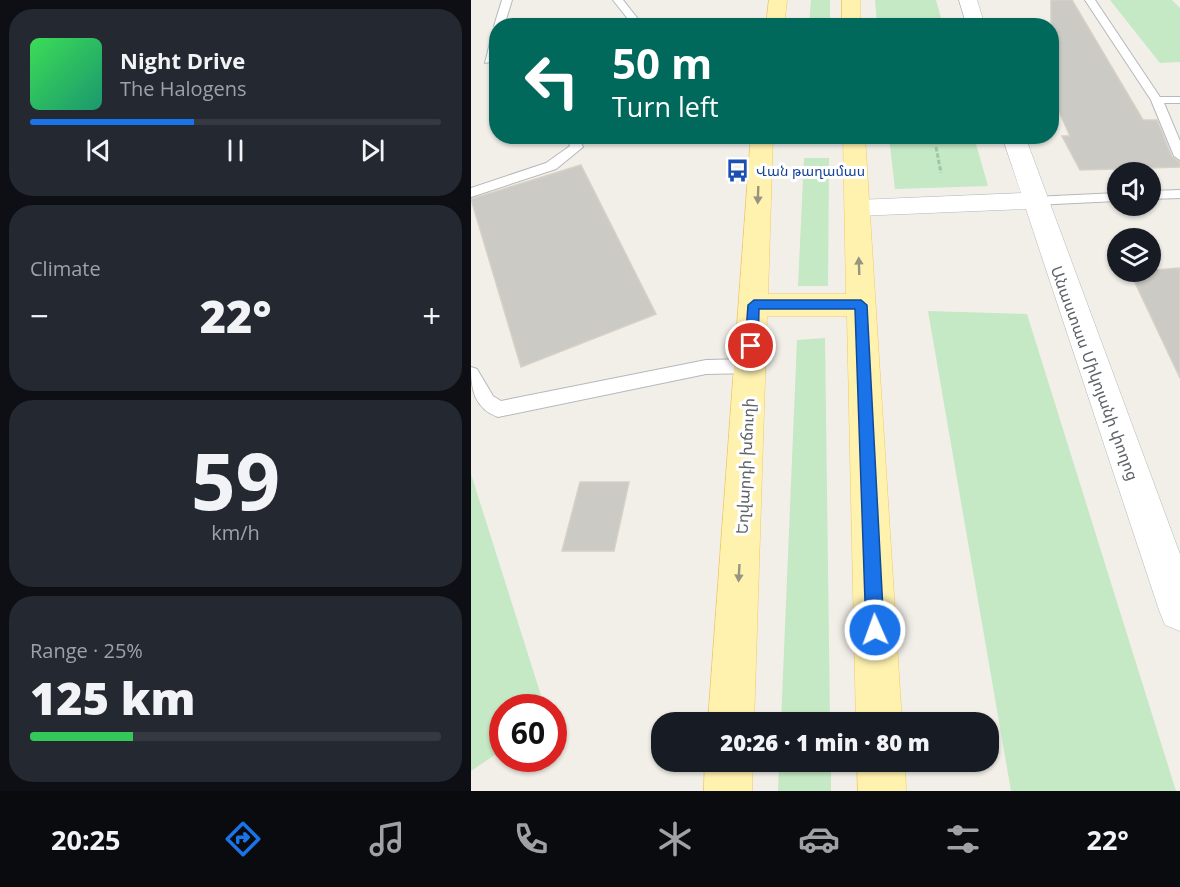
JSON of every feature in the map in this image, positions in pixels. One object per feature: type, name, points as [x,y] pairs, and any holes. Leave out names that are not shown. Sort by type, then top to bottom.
[{"type":"main road","points":[[776,18],[778,0]]},
{"type":"main road","points":[[851,0],[851,18]]},
{"type":"main road","name":"Եղվարդի խճուղի","points":[[732,712],[762,144]]},
{"type":"main road","points":[[854,144],[879,712]]},
{"type":"main road","points":[[754,305],[861,305]]},
{"type":"main road","points":[[728,791],[729,772]]},
{"type":"main road","points":[[881,772],[882,791]]},
{"type":"street","points":[[968,0],[974,18]]},
{"type":"street","name":"Անաստաս Միկոյանի փողոց","points":[[1016,144],[1180,610]]},
{"type":"street","points":[[857,208],[1034,201]]},
{"type":"lane","points":[[501,18],[507,0]]},
{"type":"lane","points":[[618,0],[632,18]]},
{"type":"lane","points":[[1091,0],[1157,100],[1180,156]]},
{"type":"lane","points":[[1157,100],[1180,100]]},
{"type":"lane","points":[[471,193],[552,166],[577,147],[576,144]]},
{"type":"lane","points":[[1161,195],[1180,194]]},
{"type":"lane","points":[[1034,201],[1107,197]]},
{"type":"lane","points":[[471,374],[487,400],[498,409],[705,367],[750,366]]},
{"type":"path","points":[[936,147],[941,176]]},
{"type":"green space","points":[[811,0],[830,0],[830,18],[810,18]]},
{"type":"green space","points":[[875,0],[936,0],[941,18],[876,18]]},
{"type":"green space","points":[[1110,0],[1172,0],[1180,8],[1180,62],[1160,63]]},
{"type":"green space","points":[[890,144],[976,144],[988,186],[895,189]]},
{"type":"green space","points":[[804,158],[829,158],[828,286],[798,286]]},
{"type":"green space","points":[[928,311],[1027,314],[1176,791],[1011,791]]},
{"type":"green space","points":[[825,338],[830,712],[781,712],[797,340]]},
{"type":"green space","points":[[471,474],[541,694],[489,694],[489,759],[471,771]]},
{"type":"green space","points":[[779,772],[831,772],[831,791],[778,791]]},
{"type":"building","points":[[1051,0],[1072,0],[1143,120],[1157,120],[1172,157],[1180,162],[1180,167],[1161,168],[1161,162],[1107,162],[1107,169],[1080,170],[1062,136],[1070,136],[1059,112],[1059,18],[1051,18]]},
{"type":"building","points":[[581,165],[656,314],[521,367],[471,199]]},
{"type":"building","points":[[1180,268],[1180,378],[1135,282],[1161,282],[1161,270]]},
{"type":"building","points":[[580,482],[629,482],[614,551],[562,551]]},
{"type":"place","name":"Վան թաղամաս","points":[[738,170]]},
{"type":"route","points":[[751,346],[754,305],[861,305],[875,630]]}]
